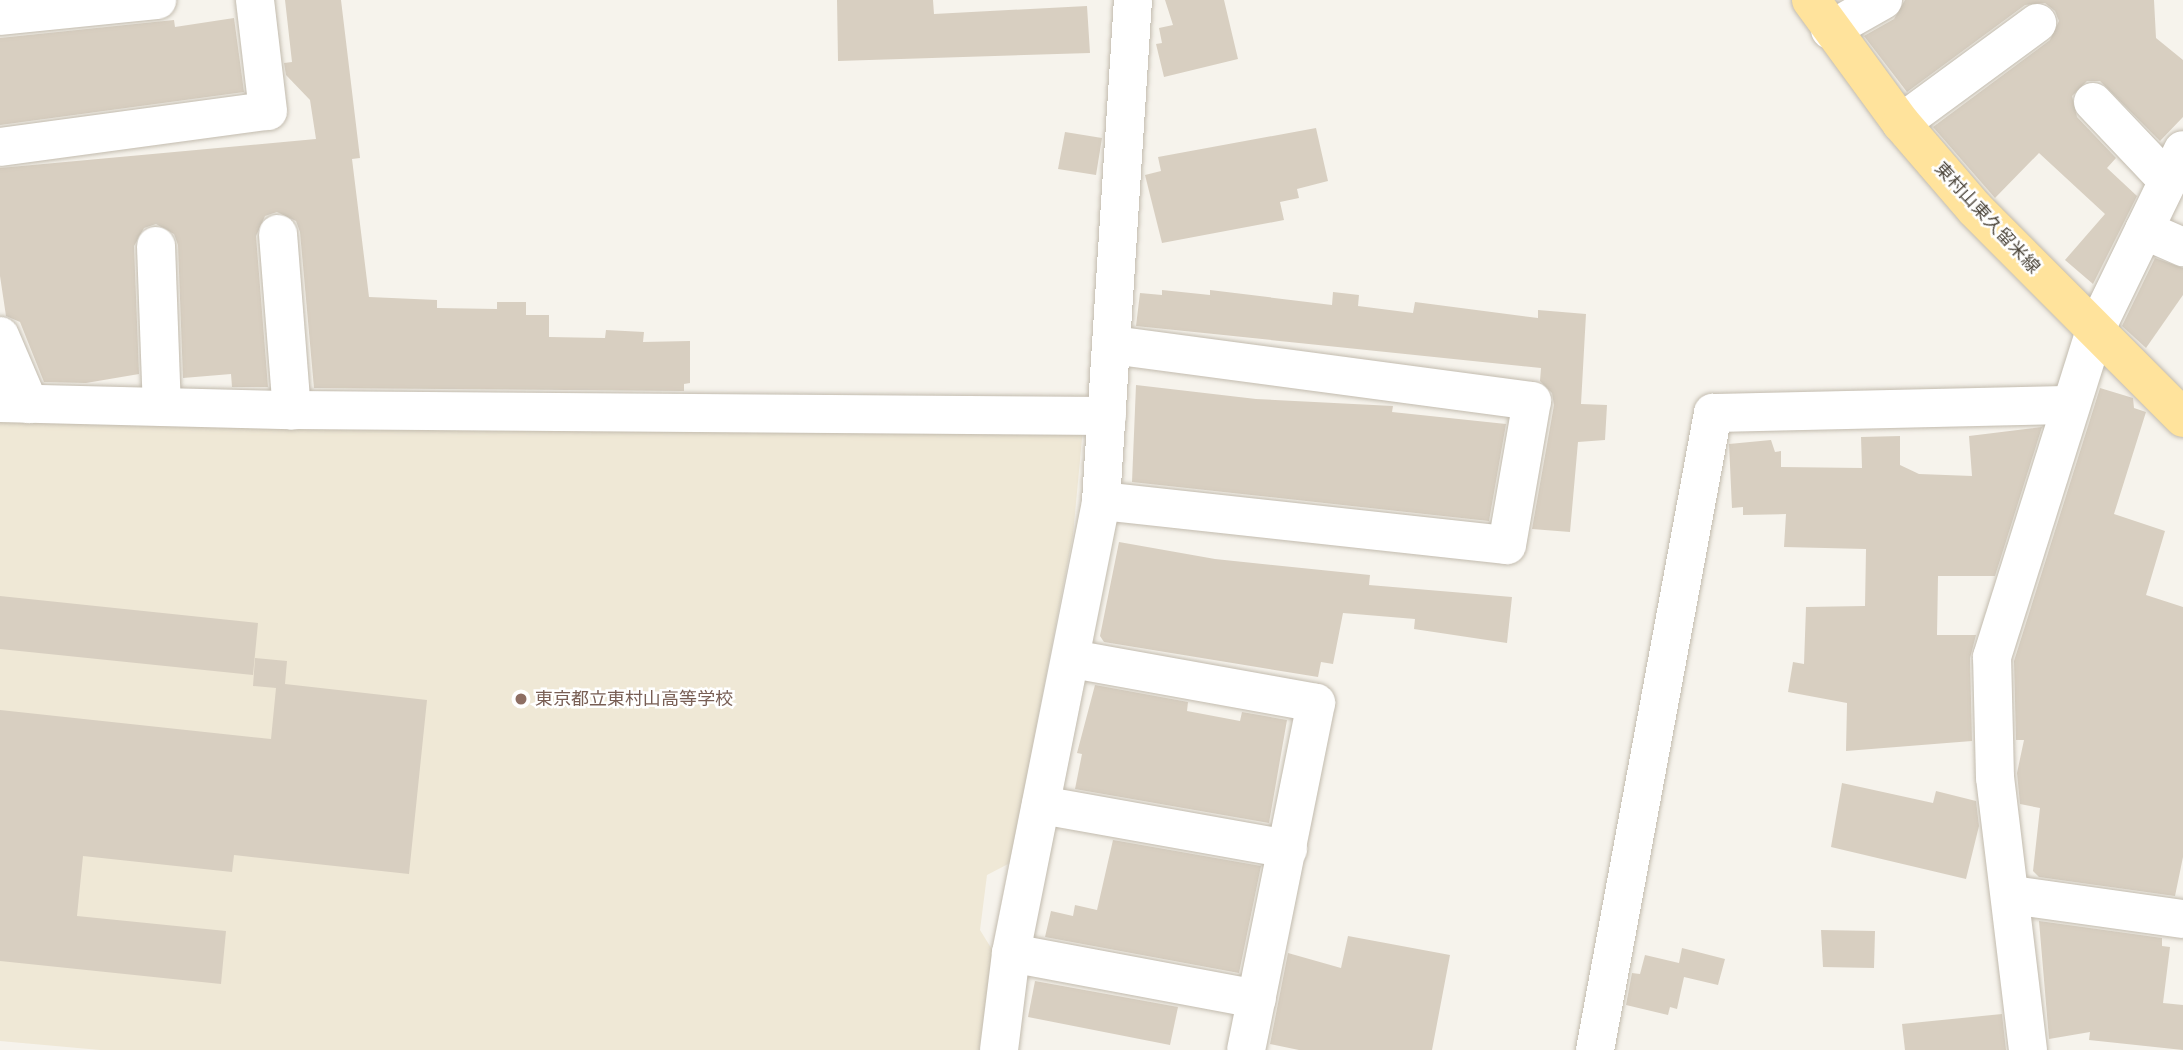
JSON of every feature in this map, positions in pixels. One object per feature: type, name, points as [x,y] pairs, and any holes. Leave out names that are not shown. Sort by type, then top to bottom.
[{"type":"main road","name":"東村山東久留米線","points":[[1820,15],[1901,123],[1975,209],[2183,417]]},
{"type":"street","points":[[0,16],[157,0]]},
{"type":"street","points":[[0,147],[268,111],[256,0]]},
{"type":"street","points":[[999,1050],[1012,953],[1101,501],[1133,0]]},
{"type":"street","points":[[1820,15],[1883,0]]},
{"type":"street","points":[[1901,123],[2037,23]]},
{"type":"street","points":[[2028,1050],[2012,895],[1995,778],[1992,657],[2068,405],[2095,331],[2177,166],[2093,102]]},
{"type":"street","points":[[2144,230],[2183,247]]},
{"type":"street","points":[[278,234],[292,411]]},
{"type":"street","points":[[156,246],[162,407]]},
{"type":"street","points":[[0,336],[14,403],[292,411],[1107,416]]},
{"type":"street","points":[[1101,501],[1507,545],[1532,401],[1112,345]]},
{"type":"street","points":[[1595,1050],[1713,413],[2068,405]]},
{"type":"street","points":[[1072,659],[1316,703],[1246,1050]]},
{"type":"street","points":[[1041,804],[1287,849]]},
{"type":"street","points":[[2012,895],[2183,919]]},
{"type":"street","points":[[1012,953],[1257,999]]},
{"type":"shaded area","name":"東京都立東村山高等学校","points":[[0,414],[1083,428],[1073,535],[1010,863],[987,875],[980,930],[993,951],[979,1050],[100,1050],[0,1041]]},
{"type":"building","points":[[285,0],[341,0],[360,158],[352,159],[369,297],[437,300],[437,308],[497,309],[497,302],[526,302],[526,315],[549,315],[549,337],[605,338],[606,330],[644,332],[643,342],[690,341],[690,383],[684,384],[684,391],[314,388],[300,232],[296,221],[277,212],[265,216],[256,236],[268,387],[232,387],[231,374],[183,378],[178,245],[174,234],[156,224],[144,228],[134,246],[139,374],[86,383],[44,382],[20,322],[6,316],[0,276],[0,168],[316,139],[310,100],[286,75],[284,63],[292,62]]},
{"type":"building","points":[[837,0],[933,0],[934,14],[1087,6],[1090,53],[838,61]]},
{"type":"building","points":[[1165,0],[1224,0],[1238,59],[1164,77],[1156,44],[1162,43],[1159,28],[1173,25]]},
{"type":"building","points":[[1905,0],[2154,0],[2156,38],[2183,60],[2183,117],[2160,141],[2100,81],[2087,81],[2072,96],[2077,117],[2116,158],[2107,168],[2137,196],[2093,284],[2065,260],[2105,214],[2039,153],[1995,198],[1933,127],[2050,40],[2059,21],[2055,11],[2045,3],[2025,5],[1907,92],[1864,36],[1894,19]]},
{"type":"building","points":[[234,18],[244,92],[0,125],[0,38],[174,20],[175,27]]},
{"type":"building","points":[[1316,128],[1328,181],[1297,189],[1299,198],[1280,202],[1284,220],[1162,243],[1145,175],[1161,171],[1158,157]]},
{"type":"building","points":[[1065,132],[1102,138],[1096,175],[1058,169]]},
{"type":"building","points":[[2155,258],[2183,268],[2183,295],[2146,348],[2122,326]]},
{"type":"building","points":[[1162,290],[1210,295],[1210,290],[1332,305],[1333,292],[1359,295],[1358,306],[1413,313],[1415,302],[1538,318],[1538,310],[1586,314],[1581,404],[1607,405],[1605,440],[1578,442],[1570,532],[1532,529],[1554,405],[1552,393],[1540,381],[1541,368],[1136,326],[1140,293],[1162,295]]},
{"type":"building","points":[[1136,385],[1256,399],[1393,406],[1392,412],[1506,424],[1489,521],[1132,482]]},
{"type":"building","points":[[2100,388],[2133,398],[2134,408],[2146,412],[2114,514],[2165,531],[2146,595],[2183,607],[2183,857],[2175,896],[2039,877],[2033,871],[2040,808],[2020,804],[2017,773],[2024,740],[2016,740],[2014,661]]},
{"type":"building","points":[[2042,427],[1995,576],[1938,576],[1937,635],[1976,635],[1970,658],[1972,741],[1846,751],[1847,703],[1788,692],[1793,662],[1804,664],[1806,607],[1865,606],[1866,549],[1784,547],[1786,514],[1743,515],[1743,507],[1732,508],[1729,444],[1771,440],[1775,452],[1781,451],[1781,467],[1862,468],[1861,437],[1900,436],[1900,465],[1919,474],[1972,476],[1969,436]]},
{"type":"building","points":[[1119,542],[1215,559],[1370,575],[1369,585],[1512,597],[1507,643],[1414,629],[1415,619],[1343,613],[1333,664],[1321,662],[1318,677],[1104,642],[1100,636]]},
{"type":"building","points":[[0,596],[258,623],[253,675],[0,649]]},
{"type":"building","points":[[255,658],[287,661],[285,684],[427,700],[409,874],[234,855],[232,872],[83,856],[77,916],[226,931],[221,984],[0,961],[0,710],[271,739],[276,688],[253,686]]},
{"type":"building","points":[[1095,685],[1188,702],[1187,711],[1240,721],[1242,712],[1287,720],[1269,823],[1075,789],[1082,754],[1077,753]]},
{"type":"building","points":[[1842,783],[1933,803],[1936,791],[1976,801],[1979,826],[1966,879],[1831,847]]},
{"type":"building","points":[[1113,840],[1261,866],[1239,973],[1045,937],[1051,911],[1073,916],[1075,905],[1097,910]]},
{"type":"building","points":[[2039,921],[2162,938],[2162,946],[2170,947],[2163,1003],[2183,1005],[2183,1050],[2089,1040],[2090,1032],[2049,1039]]},
{"type":"building","points":[[1821,930],[1875,931],[1874,968],[1823,967]]},
{"type":"building","points":[[1348,936],[1450,955],[1432,1050],[1299,1050],[1270,1044],[1288,953],[1341,968]]},
{"type":"building","points":[[1682,948],[1725,959],[1718,985],[1684,977],[1677,1009],[1670,1007],[1668,1015],[1626,1005],[1632,973],[1640,974],[1645,955],[1679,963]]},
{"type":"building","points":[[1035,981],[1178,1007],[1170,1045],[1028,1017]]},
{"type":"building","points":[[2002,1014],[2006,1050],[1905,1050],[1902,1024]]},
{"type":"place","name":"東京都立東村山高等学校","points":[[521,699]]}]
